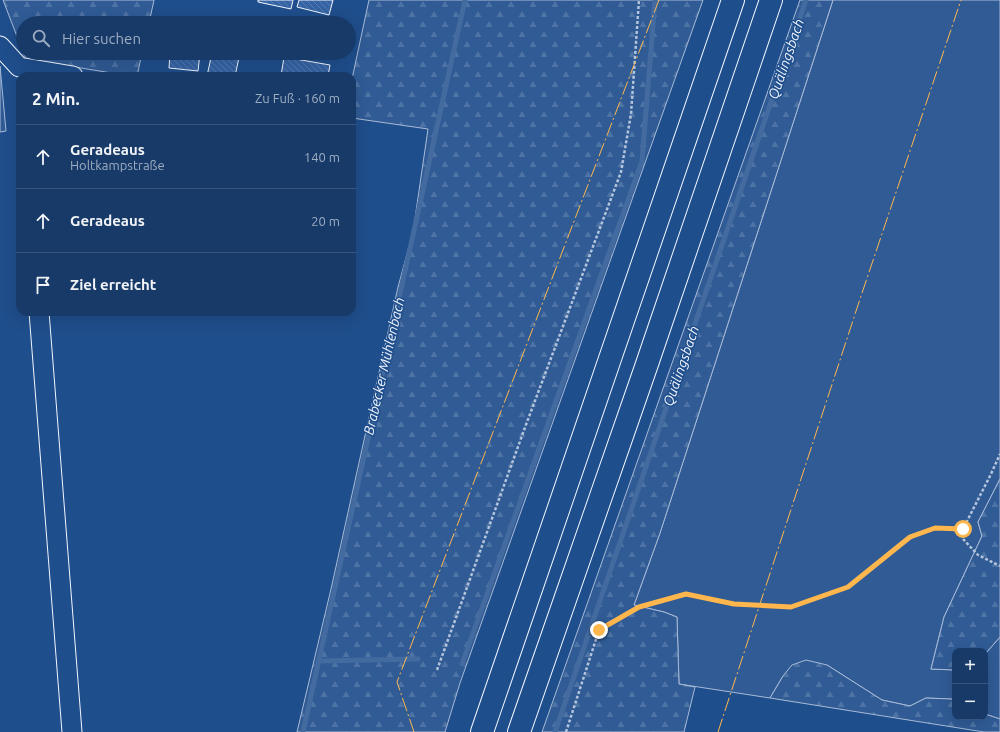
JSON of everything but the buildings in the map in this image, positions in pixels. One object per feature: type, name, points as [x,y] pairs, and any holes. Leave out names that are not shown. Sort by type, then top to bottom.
[{"type":"highway","points":[[482,732],[733,0]]},
{"type":"highway","points":[[519,732],[647,364],[771,0]]},
{"type":"street","points":[[0,46],[20,71],[31,72]]},
{"type":"street","points":[[39,316],[72,732]]},
{"type":"path","points":[[437,670],[527,422],[621,172],[631,114],[639,0]]},
{"type":"path","points":[[1000,454],[963,529],[963,539],[978,555],[1000,566]]},
{"type":"path","points":[[566,732],[599,630],[639,607],[686,594],[734,604],[791,607],[848,587],[910,537],[935,528],[963,529]]},
{"type":"shaded area","points":[[833,0],[1000,0],[1000,479],[978,522],[982,536],[944,617],[931,669],[952,670],[952,700],[926,698],[910,706],[882,700],[827,665],[783,676],[770,698],[679,684],[677,617],[664,612],[634,605],[660,533]]},
{"type":"shaded area","points":[[0,66],[6,131],[0,132]]},
{"type":"shaded area","points":[[1000,637],[1000,719],[988,715],[988,651]]},
{"type":"green space","points":[[3,0],[154,0],[151,16],[16,16],[16,34]]},
{"type":"green space","points":[[369,0],[703,0],[460,683],[445,732],[297,732],[331,589],[398,287],[413,232],[428,129],[356,119],[356,72],[354,72]]},
{"type":"green space","points":[[800,0],[833,0],[660,533],[634,605],[664,612],[677,617],[679,684],[695,687],[684,732],[542,732]]},
{"type":"green space","points":[[32,60],[140,60],[138,72],[106,72]]},
{"type":"green space","points":[[1000,479],[1000,637],[988,651],[988,648],[952,648],[952,670],[931,669],[944,617],[982,536],[978,522]]},
{"type":"green space","points":[[806,660],[827,665],[882,700],[910,706],[926,698],[951,699],[952,720],[988,720],[988,715],[1000,719],[1000,732],[984,732],[770,698],[783,676],[792,665]]},
{"type":"waterway","name":"Brabecker Mühlenbach","points":[[303,732],[465,0]]},
{"type":"waterway","points":[[462,664],[642,161],[655,0]]},
{"type":"waterway","name":"Quälingsbach","points":[[555,732],[806,0]]},
{"type":"waterway","points":[[319,661],[418,659]]},
{"type":"power","points":[[414,732],[397,682],[659,0]]},
{"type":"power","points":[[718,732],[861,296],[961,0]]},
{"type":"route","points":[[599,630],[639,607],[686,594],[734,604],[791,607],[848,587],[910,537],[935,528],[963,529]]}]
